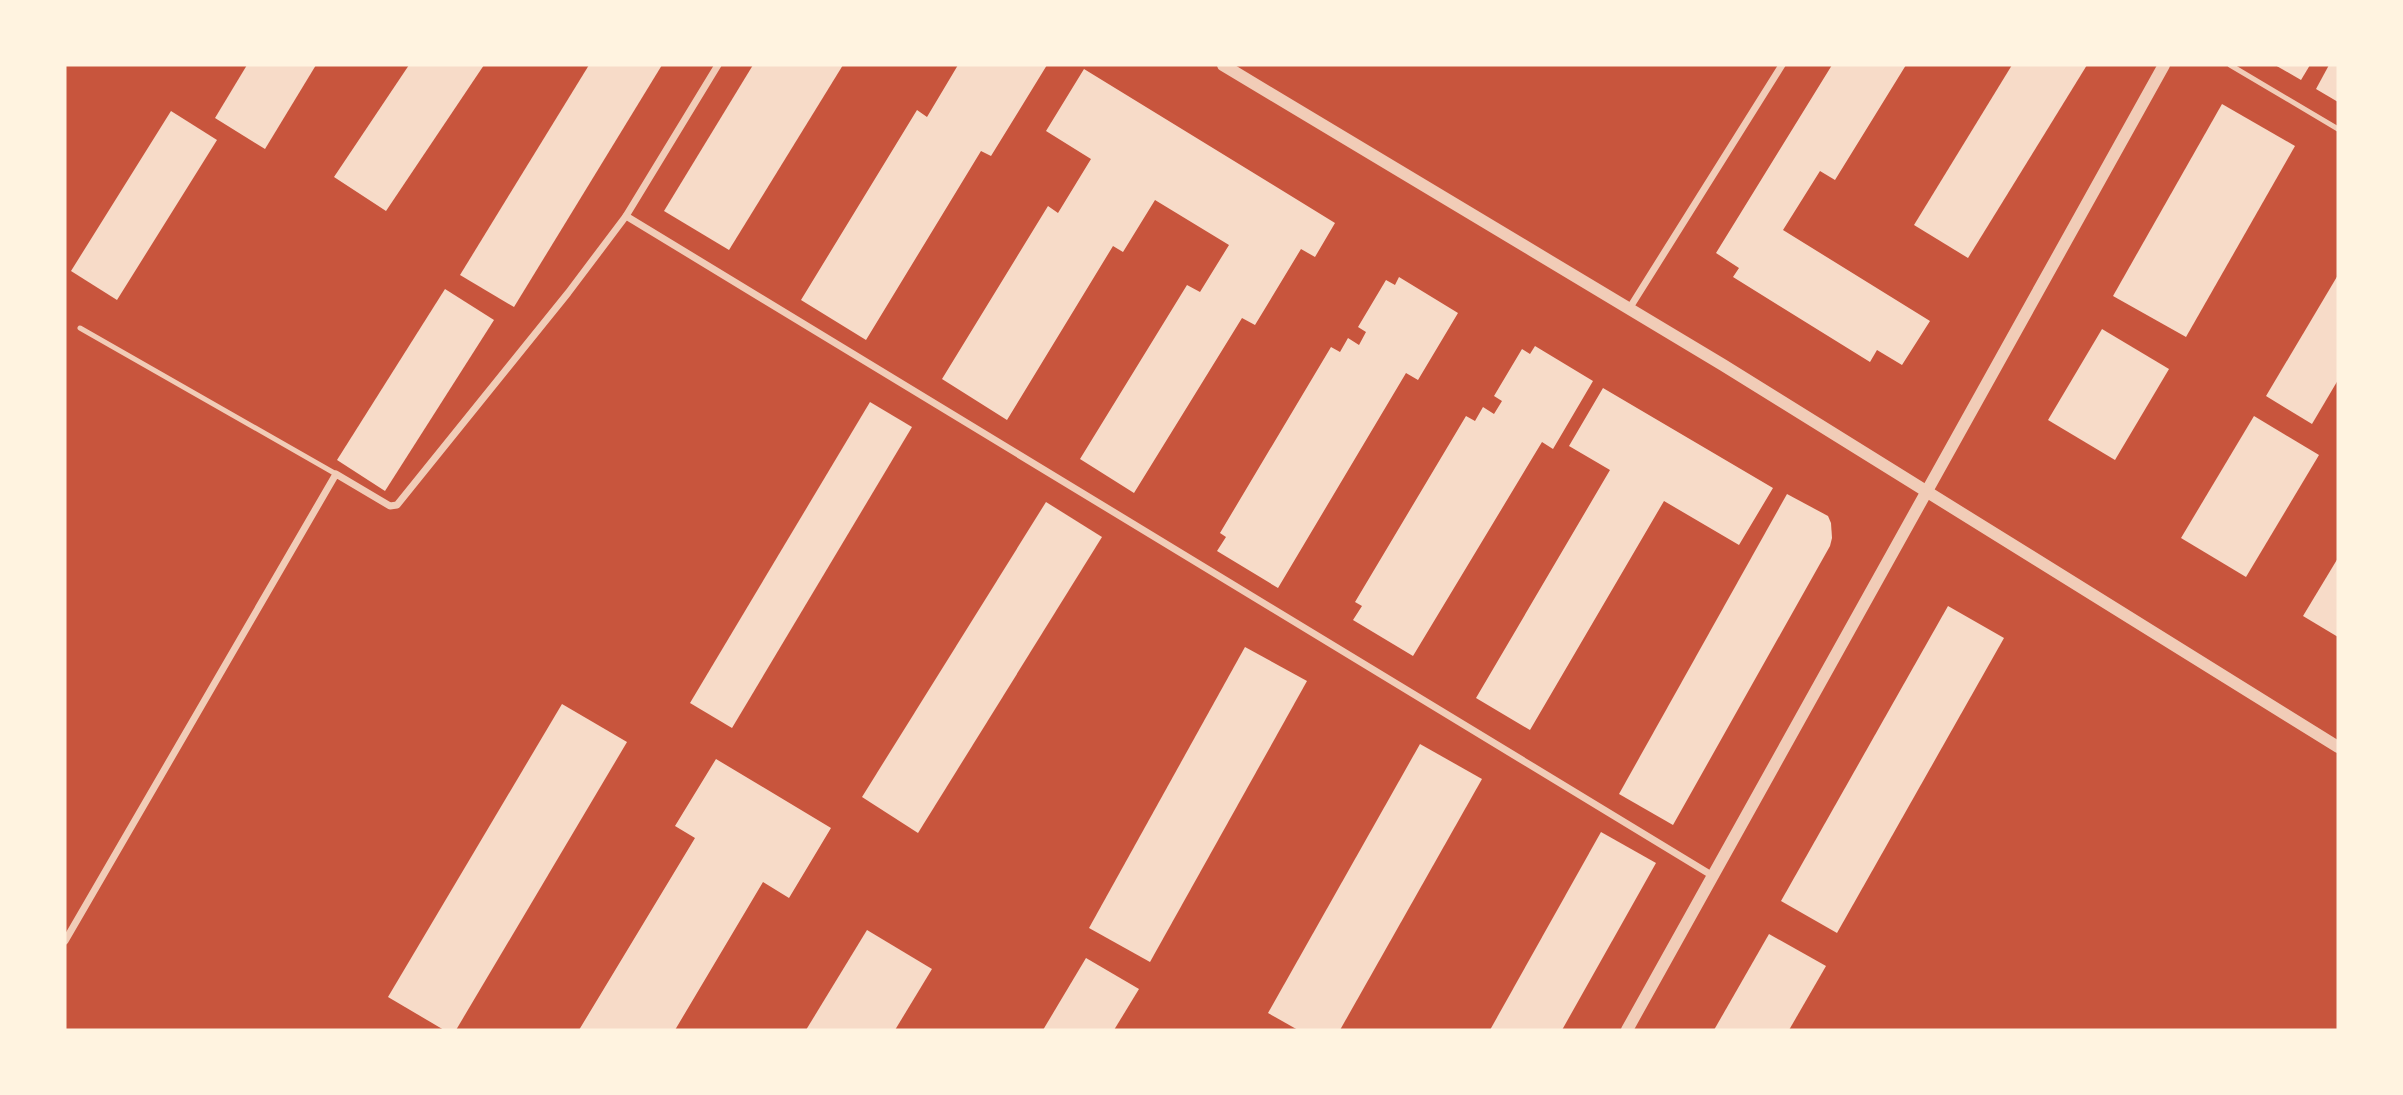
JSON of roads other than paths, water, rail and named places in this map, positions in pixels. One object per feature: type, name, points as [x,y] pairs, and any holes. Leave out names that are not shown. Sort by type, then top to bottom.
[{"type":"street","points":[[65,941],[335,474],[390,506],[397,505],[568,293],[626,216],[718,65]]},
{"type":"street","points":[[1223,65],[1629,309],[2338,747]]},
{"type":"street","points":[[1629,309],[1782,65]]},
{"type":"street","points":[[1628,1030],[2164,65]]},
{"type":"street","points":[[626,216],[1713,876]]},
{"type":"lane","points":[[2230,65],[2338,129]]},
{"type":"lane","points":[[80,328],[335,474]]}]
